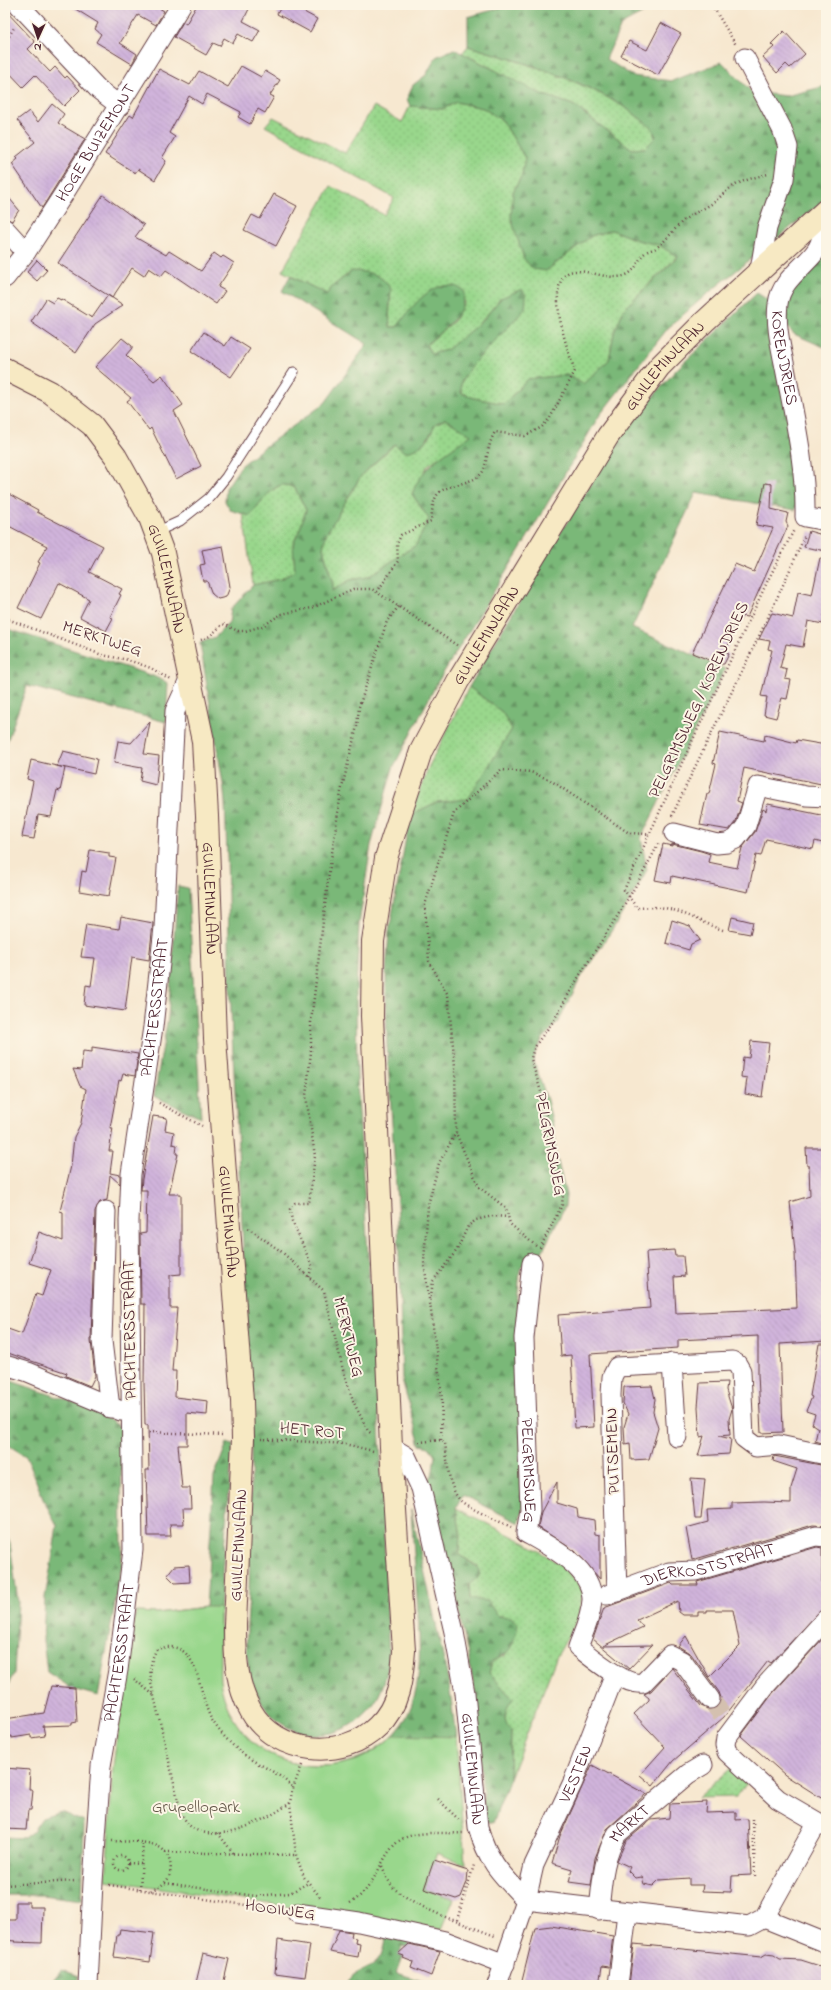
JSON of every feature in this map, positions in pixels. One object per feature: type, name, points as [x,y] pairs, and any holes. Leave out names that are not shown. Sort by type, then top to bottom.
[{"type":"main road","name":"GUILLEMINLAAN","points":[[5,369],[50,392],[92,425],[116,457],[150,518],[163,553],[203,741],[215,1039],[221,1138],[242,1401],[243,1438],[235,1651],[240,1683],[251,1712],[265,1729],[287,1742],[316,1749],[344,1746],[356,1742],[378,1726],[396,1700],[402,1676],[404,1651],[391,1447],[372,1016],[373,941],[386,858],[408,787],[421,751],[472,658],[608,436],[660,367],[760,270],[824,211]]},
{"type":"street","name":"HOGE BUIZEMONT","points":[[5,278],[26,252],[120,106],[181,5]]},
{"type":"street","points":[[22,7],[100,90],[120,106]]},
{"type":"street","points":[[745,58],[785,137],[788,146],[781,190],[767,228],[760,270]]},
{"type":"street","name":"KORENDRIES","points":[[815,518],[806,494],[799,442],[778,325],[778,303],[783,288],[794,272],[815,252],[821,241],[824,211]]},
{"type":"street","points":[[5,229],[26,252]]},
{"type":"street","name":"PACHTERSSTRAAT","points":[[88,1985],[101,1766],[118,1670],[133,1550],[129,1221],[131,1174],[153,1027],[164,928],[175,711],[190,678]]},
{"type":"street","points":[[677,830],[705,842],[716,844],[727,843],[736,839],[746,826],[751,785],[806,796],[826,797]]},
{"type":"street","name":"PACHTERSSTRAAT","points":[[106,1211],[102,1341],[110,1408]]},
{"type":"street","name":"PELGRIMSWEG","points":[[518,1530],[530,1510],[524,1338],[536,1256]]},
{"type":"street","name":"PUTSEMEIN","points":[[617,1592],[612,1377],[617,1367],[720,1360],[732,1361],[737,1364],[741,1371],[744,1438],[748,1442],[756,1447],[778,1445],[826,1455]]},
{"type":"street","points":[[672,1363],[677,1437]]},
{"type":"street","points":[[5,1365],[28,1372],[110,1408],[131,1415]]},
{"type":"street","name":"GUILLEMINLAAN","points":[[391,1447],[406,1456],[421,1488],[454,1632],[465,1693],[478,1827],[483,1845],[494,1866],[526,1900]]},
{"type":"street","points":[[518,1530],[563,1555],[577,1568],[591,1589],[592,1599],[588,1623],[578,1647],[614,1674],[641,1684],[670,1655],[682,1661],[710,1699]]},
{"type":"street","name":"DIERKOSTSTRAAT","points":[[592,1599],[617,1592],[669,1572],[696,1571],[816,1536],[826,1538]]},
{"type":"street","points":[[526,1900],[599,1910],[749,1926],[764,1918],[822,1825],[778,1798],[727,1752],[726,1738],[729,1726],[826,1619]]},
{"type":"street","name":"VESTEN","points":[[497,1985],[526,1900],[534,1865],[573,1782],[614,1674]]},
{"type":"street","name":"MARKT","points":[[599,1910],[605,1859],[617,1834],[688,1774],[703,1765]]},
{"type":"street","name":"HOOIWEG","points":[[297,1912],[359,1922],[445,1941],[505,1964]]},
{"type":"street","points":[[618,1985],[626,1913]]},
{"type":"street","points":[[764,1918],[826,1943]]},
{"type":"lane","points":[[156,532],[180,521],[209,498],[226,476],[294,372]]},
{"type":"path","points":[[712,5],[745,58]]},
{"type":"path","points":[[377,592],[398,561],[397,544],[401,535],[431,521],[433,503],[437,494],[445,488],[477,478],[482,472],[490,440],[495,432],[525,436],[542,427],[550,418],[576,371],[562,332],[562,320],[558,307],[559,287],[564,276],[572,271],[590,273],[604,277],[625,275],[636,268],[644,253],[656,248],[676,230],[684,220],[714,202],[730,188],[753,177],[785,170]]},
{"type":"path","name":"PELGRIMSWEG","points":[[536,1256],[562,1205],[563,1195],[545,1105],[531,1059],[532,1051],[544,1032],[555,1019],[568,994],[654,854],[677,830],[721,709],[815,518]]},
{"type":"path","name":"PELGRIMSWEG / KORENDRIES","points":[[628,898],[624,890],[626,885],[769,578],[799,520],[815,518]]},
{"type":"path","points":[[183,645],[210,636],[223,624],[238,631],[245,631],[263,626],[281,614],[312,608],[353,589],[372,589],[399,606],[419,622],[462,648],[472,658]]},
{"type":"path","points":[[309,1277],[312,1266],[292,1221],[290,1210],[295,1203],[309,1203],[311,1191],[315,1156],[306,1096],[311,1022],[328,880],[341,792],[357,726],[359,707],[387,621],[399,606]]},
{"type":"path","name":"MERKTWEG","points":[[5,618],[102,655],[128,660],[151,668],[175,682],[190,678]]},
{"type":"path","points":[[536,1256],[510,1224],[506,1208],[480,1187],[456,1133],[456,1066],[448,995],[429,961],[425,905],[454,813],[502,770],[531,772],[550,780],[629,833],[650,834]]},
{"type":"path","points":[[628,898],[637,908],[664,908],[695,918],[706,925],[723,930]]},
{"type":"path","points":[[160,1104],[221,1138]]},
{"type":"path","points":[[441,1440],[442,1398],[424,1262],[428,1205],[439,1163],[456,1133]]},
{"type":"path","name":"MERKTWEG","points":[[228,1214],[282,1252],[324,1291],[343,1370],[354,1403],[368,1431],[391,1447]]},
{"type":"path","points":[[430,1303],[433,1281],[457,1250],[468,1226],[476,1220],[494,1216],[508,1217]]},
{"type":"path","points":[[145,1432],[222,1434]]},
{"type":"path","name":"HET ROT","points":[[255,1439],[345,1444],[367,1450]]},
{"type":"path","points":[[419,1442],[441,1440],[445,1442],[450,1476],[456,1495],[462,1502],[518,1530]]},
{"type":"path","points":[[290,1803],[267,1818],[238,1830],[218,1832],[196,1831],[188,1825],[181,1813],[150,1669],[152,1657],[157,1649],[166,1646],[180,1649],[195,1665],[211,1719],[227,1741],[260,1765],[284,1778],[293,1788]]},
{"type":"path","points":[[118,1670],[155,1696]]},
{"type":"path","points":[[299,1772],[293,1788],[290,1803],[296,1855],[308,1883],[324,1900]]},
{"type":"path","points":[[438,1799],[450,1812],[462,1821]]},
{"type":"path","points":[[753,1819],[755,1877]]},
{"type":"path","points":[[218,1832],[233,1853]]},
{"type":"path","points":[[346,1904],[357,1899],[365,1892],[382,1866],[391,1848],[402,1839],[416,1835],[467,1832]]},
{"type":"path","points":[[96,1840],[143,1843],[158,1846],[166,1852],[170,1859],[171,1869],[164,1883],[150,1891]]},
{"type":"path","points":[[140,1890],[143,1843]]},
{"type":"path","points":[[166,1852],[296,1855]]},
{"type":"path","points":[[120,1856],[124,1857],[128,1863],[126,1867],[121,1870],[114,1865],[114,1860],[120,1856]]},
{"type":"path","points":[[456,1920],[476,1860]]},
{"type":"path","points":[[128,1863],[142,1864]]},
{"type":"path","points":[[382,1866],[387,1878],[396,1889],[414,1901],[495,1936]]},
{"type":"path","points":[[5,1885],[62,1881]]},
{"type":"path","points":[[164,1883],[256,1896],[290,1893],[308,1883]]},
{"type":"path","name":"HOOIWEG","points":[[114,1886],[297,1912]]},
{"type":"green space","points":[[511,5],[658,5],[621,25],[606,59],[633,76],[672,81],[722,62],[752,92],[786,96],[826,86],[826,199],[707,294],[668,328],[599,416],[527,538],[437,683],[393,768],[371,845],[359,924],[356,992],[357,1081],[381,1459],[389,1662],[382,1689],[376,1701],[367,1712],[352,1724],[337,1731],[321,1734],[305,1733],[289,1728],[276,1719],[264,1706],[255,1690],[248,1666],[247,1628],[251,1516],[251,1441],[231,1006],[225,803],[222,776],[200,643],[215,637],[229,623],[231,609],[253,585],[281,579],[295,571],[293,544],[306,510],[295,488],[280,485],[266,496],[250,516],[230,510],[225,501],[226,488],[241,466],[325,403],[367,344],[282,291],[290,276],[327,294],[333,286],[352,271],[374,274],[383,280],[391,289],[389,314],[390,327],[397,327],[420,299],[436,288],[454,286],[459,288],[464,291],[461,308],[452,322],[426,345],[431,354],[447,350],[483,320],[501,298],[522,289],[526,296],[525,309],[473,364],[461,382],[461,393],[474,398],[504,404],[528,379],[567,375],[583,384],[609,360],[614,333],[624,309],[678,257],[659,245],[637,240],[612,230],[591,236],[546,271],[533,269],[524,259],[511,218],[513,192],[522,175],[525,158],[503,121],[483,108],[456,102],[443,109],[410,106],[407,99],[413,85],[426,75],[436,57],[454,49],[541,94],[573,105],[632,149],[645,148],[655,138],[653,129],[628,109],[587,87],[548,71],[468,46],[468,17]],"holes":[[[445,419],[471,435],[436,460],[422,475],[417,484],[412,494],[429,519],[416,545],[368,577],[350,580],[332,591],[333,585],[323,548],[326,534],[361,476],[394,444],[405,452],[416,449],[424,442],[435,424]]]},
{"type":"green space","points":[[468,46],[548,72],[605,96],[623,106],[653,128],[655,138],[645,148],[632,149],[573,105],[541,94],[462,53]]},
{"type":"green space","points":[[456,102],[483,108],[503,121],[525,158],[522,175],[513,192],[546,271],[591,236],[612,230],[637,240],[659,245],[678,256],[624,309],[614,333],[609,360],[583,384],[567,375],[528,379],[504,404],[474,398],[460,392],[461,382],[473,364],[483,354],[501,298],[483,319],[460,341],[446,350],[431,354],[426,345],[454,321],[465,301],[421,298],[397,327],[390,327],[389,314],[391,297],[352,271],[333,286],[327,295],[282,271],[331,186],[384,215],[394,198],[265,126],[273,117],[345,153],[374,106],[402,122],[410,106],[443,109]]},
{"type":"green space","points":[[826,243],[826,348],[794,334],[784,324],[789,289]]},
{"type":"green space","points":[[757,293],[771,302],[800,495],[795,510],[696,493],[632,628],[725,669],[641,838],[647,870],[616,924],[580,979],[558,1022],[542,1040],[535,1053],[534,1061],[547,1100],[553,1125],[556,1154],[566,1195],[565,1206],[540,1256],[528,1256],[520,1270],[517,1304],[526,1495],[519,1523],[463,1495],[456,1508],[460,1530],[459,1554],[478,1568],[480,1575],[469,1585],[470,1599],[487,1601],[498,1616],[511,1617],[518,1625],[511,1648],[504,1655],[492,1661],[489,1673],[513,1699],[505,1714],[506,1722],[511,1730],[510,1778],[493,1823],[485,1821],[475,1692],[465,1639],[427,1482],[433,1471],[435,1455],[429,1447],[420,1445],[402,1379],[398,1218],[387,1045],[386,972],[389,932],[410,815],[437,802],[468,799],[512,729],[502,712],[469,687],[549,551],[626,428],[676,370]]},
{"type":"green space","points":[[446,419],[472,435],[428,465],[412,494],[429,519],[416,545],[368,577],[350,580],[332,591],[333,585],[323,548],[326,534],[361,476],[395,444],[405,452],[428,439],[435,424]]},
{"type":"green space","points":[[284,484],[295,488],[306,510],[293,544],[295,571],[281,579],[253,585],[243,514],[250,516],[269,493]]},
{"type":"green space","points":[[5,628],[153,676],[168,683],[166,722],[27,686],[5,747]]},
{"type":"green space","points":[[469,687],[502,712],[512,729],[468,800],[437,802],[410,815],[429,766]]},
{"type":"green space","points":[[178,886],[188,888],[201,1118],[154,1096],[168,1017]]},
{"type":"green space","points":[[5,1379],[90,1408],[121,1427],[122,1565],[98,1696],[73,1689],[47,1672],[43,1640],[45,1597],[57,1525],[43,1499],[27,1457],[5,1443]]},
{"type":"green space","points":[[227,1443],[233,1445],[221,1588],[219,1679],[228,1709],[240,1730],[257,1746],[277,1758],[299,1764],[323,1766],[346,1762],[369,1753],[389,1739],[402,1725],[416,1691],[419,1660],[419,1628],[411,1510],[449,1684],[456,1737],[461,1802],[335,1786],[123,1688],[136,1612],[157,1613],[206,1607],[214,1477]]},
{"type":"green space","points":[[456,1508],[526,1543],[561,1565],[579,1584],[583,1593],[578,1619],[556,1658],[510,1778],[511,1730],[505,1725],[506,1708],[500,1686],[489,1674],[492,1661],[505,1656],[511,1617],[498,1616],[487,1602],[470,1599],[469,1585],[478,1567],[459,1554],[460,1530]]},
{"type":"green space","points":[[5,1530],[10,1543],[18,1602],[14,1673],[5,1691]]},
{"type":"green space","name":"Grupellopark","points":[[206,1607],[220,1607],[220,1680],[228,1709],[240,1728],[254,1743],[272,1755],[292,1763],[313,1766],[336,1765],[364,1757],[394,1735],[456,1737],[465,1864],[437,1853],[424,1889],[454,1899],[441,1929],[106,1880],[113,1767],[123,1688],[136,1612],[157,1613]]},
{"type":"green space","points":[[731,1768],[748,1783],[736,1797],[698,1798]]},
{"type":"green space","points":[[61,1812],[84,1822],[82,1900],[42,1895],[5,1895],[5,1837],[24,1838],[32,1832],[42,1818]]},
{"type":"green space","points":[[386,1933],[411,1937],[407,1947],[402,1946],[399,1955],[403,1956],[397,1973],[434,1985],[345,1985],[353,1976],[374,1964],[378,1960],[383,1950]]},
{"type":"green space","points":[[61,1970],[78,1976],[77,1985],[49,1985]]},
{"type":"building","points":[[69,5],[154,5],[164,11],[156,25],[138,15],[120,43],[137,54],[132,64],[96,42],[101,34],[95,29],[98,23]]},
{"type":"building","points":[[197,5],[251,5],[243,21],[260,30],[253,42],[238,34],[233,43],[224,38],[220,46],[213,43],[206,55],[174,37],[183,22],[186,24]]},
{"type":"building","points":[[282,5],[291,5],[317,19],[310,32],[277,14]]},
{"type":"building","points":[[5,10],[35,42],[28,49],[50,72],[55,67],[65,78],[67,76],[80,90],[64,106],[35,75],[23,87],[5,68]]},
{"type":"building","points":[[661,23],[681,34],[658,75],[621,56],[629,41],[647,50]]},
{"type":"building","points":[[784,31],[805,54],[790,68],[786,64],[777,73],[763,57],[774,47],[771,44]]},
{"type":"building","points":[[241,66],[261,77],[265,71],[280,80],[270,95],[274,97],[265,113],[258,109],[250,124],[238,117],[241,112],[207,94],[202,104],[189,96],[169,133],[175,137],[162,158],[166,161],[155,180],[138,169],[135,173],[105,154],[130,115],[133,117],[159,69],[190,85],[199,71],[228,87]]},
{"type":"building","points":[[52,104],[64,114],[58,123],[85,139],[42,208],[12,164],[18,159],[16,157],[35,142],[17,120],[29,111],[38,122]]},
{"type":"building","points":[[5,193],[19,210],[12,221],[5,218]]},
{"type":"building","points":[[274,194],[297,206],[276,246],[244,230],[252,215],[260,219]]},
{"type":"building","points":[[103,195],[144,225],[135,237],[166,255],[169,251],[201,271],[214,253],[221,258],[223,256],[234,263],[218,287],[225,291],[216,304],[166,270],[161,276],[149,268],[144,276],[132,268],[112,298],[58,263]]},
{"type":"building","points":[[37,260],[47,270],[37,281],[27,272]]},
{"type":"building","points":[[108,295],[123,305],[95,324],[76,353],[31,322],[46,299],[53,303],[57,298],[61,299],[92,318]]},
{"type":"building","points":[[204,332],[225,346],[231,337],[250,349],[231,377],[191,351]]},
{"type":"building","points":[[122,338],[132,346],[126,355],[154,381],[162,375],[183,405],[174,411],[201,466],[176,479],[151,428],[149,430],[127,401],[131,398],[95,367]]},
{"type":"building","points":[[765,483],[772,484],[771,509],[788,513],[786,522],[788,526],[747,617],[742,616],[725,652],[729,654],[724,664],[719,664],[692,653],[735,564],[754,572],[773,528],[756,525]]},
{"type":"building","points":[[5,492],[38,510],[37,512],[103,546],[89,572],[122,589],[119,594],[121,595],[110,617],[113,618],[106,631],[80,617],[89,599],[59,583],[41,619],[18,608],[40,563],[38,562],[47,546],[5,524]]},
{"type":"building","points":[[809,531],[826,536],[826,551],[804,547]]},
{"type":"building","points":[[223,546],[230,587],[226,597],[218,599],[212,594],[207,581],[203,581],[200,565],[205,564],[202,550]]},
{"type":"building","points":[[820,558],[826,559],[826,616],[824,615],[823,624],[808,621],[803,647],[786,644],[780,668],[787,670],[785,679],[791,680],[787,699],[782,698],[776,718],[764,715],[767,697],[761,696],[772,650],[768,649],[770,641],[759,639],[772,613],[793,618],[798,592],[812,595]]},
{"type":"building","points":[[150,722],[144,754],[159,756],[156,785],[140,781],[142,768],[114,763],[118,741],[131,743]]},
{"type":"building","points":[[720,732],[764,741],[765,735],[796,743],[797,740],[826,745],[826,785],[744,768],[737,801],[742,803],[736,821],[729,830],[700,825],[716,764],[713,763]]},
{"type":"building","points":[[63,751],[97,759],[94,774],[57,766]]},
{"type":"building","points":[[31,760],[65,768],[60,791],[57,790],[51,817],[38,815],[34,839],[22,837],[33,781],[27,779]]},
{"type":"building","points":[[768,804],[826,816],[826,844],[815,841],[813,849],[766,839],[761,856],[756,855],[748,892],[672,876],[671,883],[655,880],[663,844],[672,846],[672,844],[701,851],[710,854],[708,862],[737,868],[742,848],[755,832],[763,809],[766,811]]},
{"type":"building","points":[[90,850],[109,853],[109,857],[116,858],[109,896],[79,891],[82,871],[86,872]]},
{"type":"building","points":[[121,917],[153,923],[149,960],[132,957],[125,1011],[84,1005],[86,985],[91,986],[95,958],[81,957],[86,924],[119,929]]},
{"type":"building","points":[[732,917],[753,922],[750,934],[729,930]]},
{"type":"building","points":[[672,920],[690,926],[700,940],[691,944],[689,950],[666,943]]},
{"type":"building","points":[[751,1041],[769,1043],[762,1097],[745,1094],[747,1078],[741,1077],[743,1057],[749,1058]]},
{"type":"building","points":[[92,1047],[138,1054],[135,1076],[123,1074],[121,1081],[119,1080],[110,1128],[113,1128],[109,1151],[113,1151],[110,1173],[120,1175],[120,1184],[110,1175],[107,1200],[100,1202],[95,1211],[91,1341],[95,1376],[90,1386],[66,1376],[67,1373],[5,1352],[5,1328],[22,1334],[36,1294],[42,1296],[51,1270],[29,1263],[39,1232],[63,1241],[63,1212],[60,1211],[71,1166],[74,1137],[81,1123],[86,1089],[80,1086],[73,1069],[81,1070],[83,1051],[92,1052]]},
{"type":"building","points":[[153,1116],[167,1118],[165,1130],[174,1132],[172,1144],[177,1145],[176,1154],[178,1154],[169,1194],[181,1194],[181,1274],[170,1275],[170,1308],[177,1308],[172,1371],[176,1371],[175,1397],[208,1401],[207,1415],[187,1413],[187,1445],[178,1445],[182,1488],[190,1488],[191,1508],[183,1508],[184,1524],[170,1524],[171,1536],[148,1536],[146,1470],[149,1470],[148,1425],[145,1425],[144,1383],[145,1304],[141,1304],[140,1234],[146,1233],[147,1190],[141,1190]]},
{"type":"building","points":[[806,1148],[826,1148],[826,1341],[780,1344],[783,1432],[761,1433],[758,1336],[678,1340],[678,1348],[590,1354],[594,1427],[575,1428],[571,1355],[561,1356],[558,1315],[650,1308],[646,1252],[674,1250],[675,1256],[683,1256],[685,1276],[674,1277],[676,1313],[797,1308],[795,1252],[790,1202],[810,1196],[809,1166],[807,1166]]},
{"type":"building","points":[[819,1344],[826,1344],[826,1444],[815,1441],[818,1428],[812,1424],[815,1414],[806,1411],[812,1397],[810,1396]]},
{"type":"building","points":[[727,1382],[726,1390],[732,1409],[729,1419],[730,1435],[719,1436],[731,1439],[729,1454],[698,1456],[704,1436],[700,1437],[698,1407],[700,1383]]},
{"type":"building","points":[[652,1386],[655,1399],[653,1412],[658,1428],[649,1459],[631,1460],[630,1443],[625,1444],[624,1427],[628,1414],[623,1403],[624,1387]]},
{"type":"building","points":[[774,1456],[826,1466],[826,1526],[813,1525],[692,1560],[686,1528],[708,1522],[707,1510],[732,1509],[732,1503],[791,1503],[791,1488],[797,1469],[773,1461]]},
{"type":"building","points":[[691,1478],[705,1479],[701,1519],[695,1519]]},
{"type":"building","points":[[557,1482],[557,1503],[577,1509],[578,1517],[594,1520],[595,1534],[600,1535],[600,1579],[575,1551],[538,1527],[541,1512]]},
{"type":"building","points":[[817,1547],[822,1548],[822,1609],[771,1663],[768,1661],[724,1717],[673,1761],[653,1786],[640,1775],[665,1747],[634,1714],[649,1700],[649,1698],[644,1694],[651,1691],[672,1668],[701,1706],[711,1710],[717,1708],[721,1698],[719,1692],[691,1654],[678,1646],[686,1636],[709,1677],[740,1646],[733,1610],[707,1610],[707,1612],[698,1612],[698,1615],[683,1615],[679,1612],[678,1601],[637,1620],[643,1627],[603,1646],[652,1645],[629,1669],[593,1639],[604,1608],[671,1583],[673,1585],[698,1585],[697,1582]]},
{"type":"building","points":[[189,1565],[190,1582],[175,1583],[167,1575],[174,1566]]},
{"type":"building","points":[[826,1635],[826,1801],[785,1775],[741,1736],[773,1693]]},
{"type":"building","points":[[51,1686],[75,1688],[77,1722],[72,1723],[72,1725],[43,1726],[45,1736],[31,1738],[31,1735],[12,1738],[12,1736],[5,1737],[5,1719],[44,1713]]},
{"type":"building","points":[[592,1765],[646,1794],[607,1829],[595,1858],[591,1885],[569,1882],[572,1869],[552,1863],[560,1836]]},
{"type":"building","points":[[5,1768],[30,1770],[29,1790],[33,1790],[31,1810],[28,1810],[26,1830],[5,1829]]},
{"type":"building","points":[[707,1802],[706,1813],[736,1812],[736,1820],[748,1819],[751,1875],[732,1876],[731,1892],[702,1891],[703,1885],[689,1885],[689,1878],[659,1880],[653,1886],[644,1884],[642,1877],[635,1878],[628,1871],[630,1867],[617,1861],[626,1841],[651,1820],[669,1818],[670,1804]]},
{"type":"building","points":[[434,1860],[468,1871],[467,1882],[461,1897],[456,1899],[424,1889]]},
{"type":"building","points":[[16,1902],[29,1902],[29,1907],[43,1907],[42,1943],[14,1942],[15,1941],[5,1940],[5,1920],[16,1920]]},
{"type":"building","points":[[551,1926],[613,1936],[609,1967],[602,1966],[599,1985],[521,1985],[535,1928]]},
{"type":"building","points":[[120,1929],[154,1933],[150,1962],[114,1957],[117,1935],[119,1935]]},
{"type":"building","points":[[339,1930],[352,1932],[351,1937],[356,1938],[355,1943],[360,1944],[358,1957],[330,1952]]},
{"type":"building","points":[[278,1940],[310,1945],[305,1977],[275,1973]]},
{"type":"building","points":[[409,1944],[440,1951],[431,1976],[411,1968],[413,1962],[398,1954]]},
{"type":"building","points":[[634,1944],[761,1957],[766,1954],[774,1955],[780,1959],[801,1960],[826,1968],[826,1985],[629,1985]]},
{"type":"building","points":[[203,1953],[229,1959],[223,1985],[196,1983]]},
{"type":"tunnel","points":[[710,1699],[724,1717]]}]
